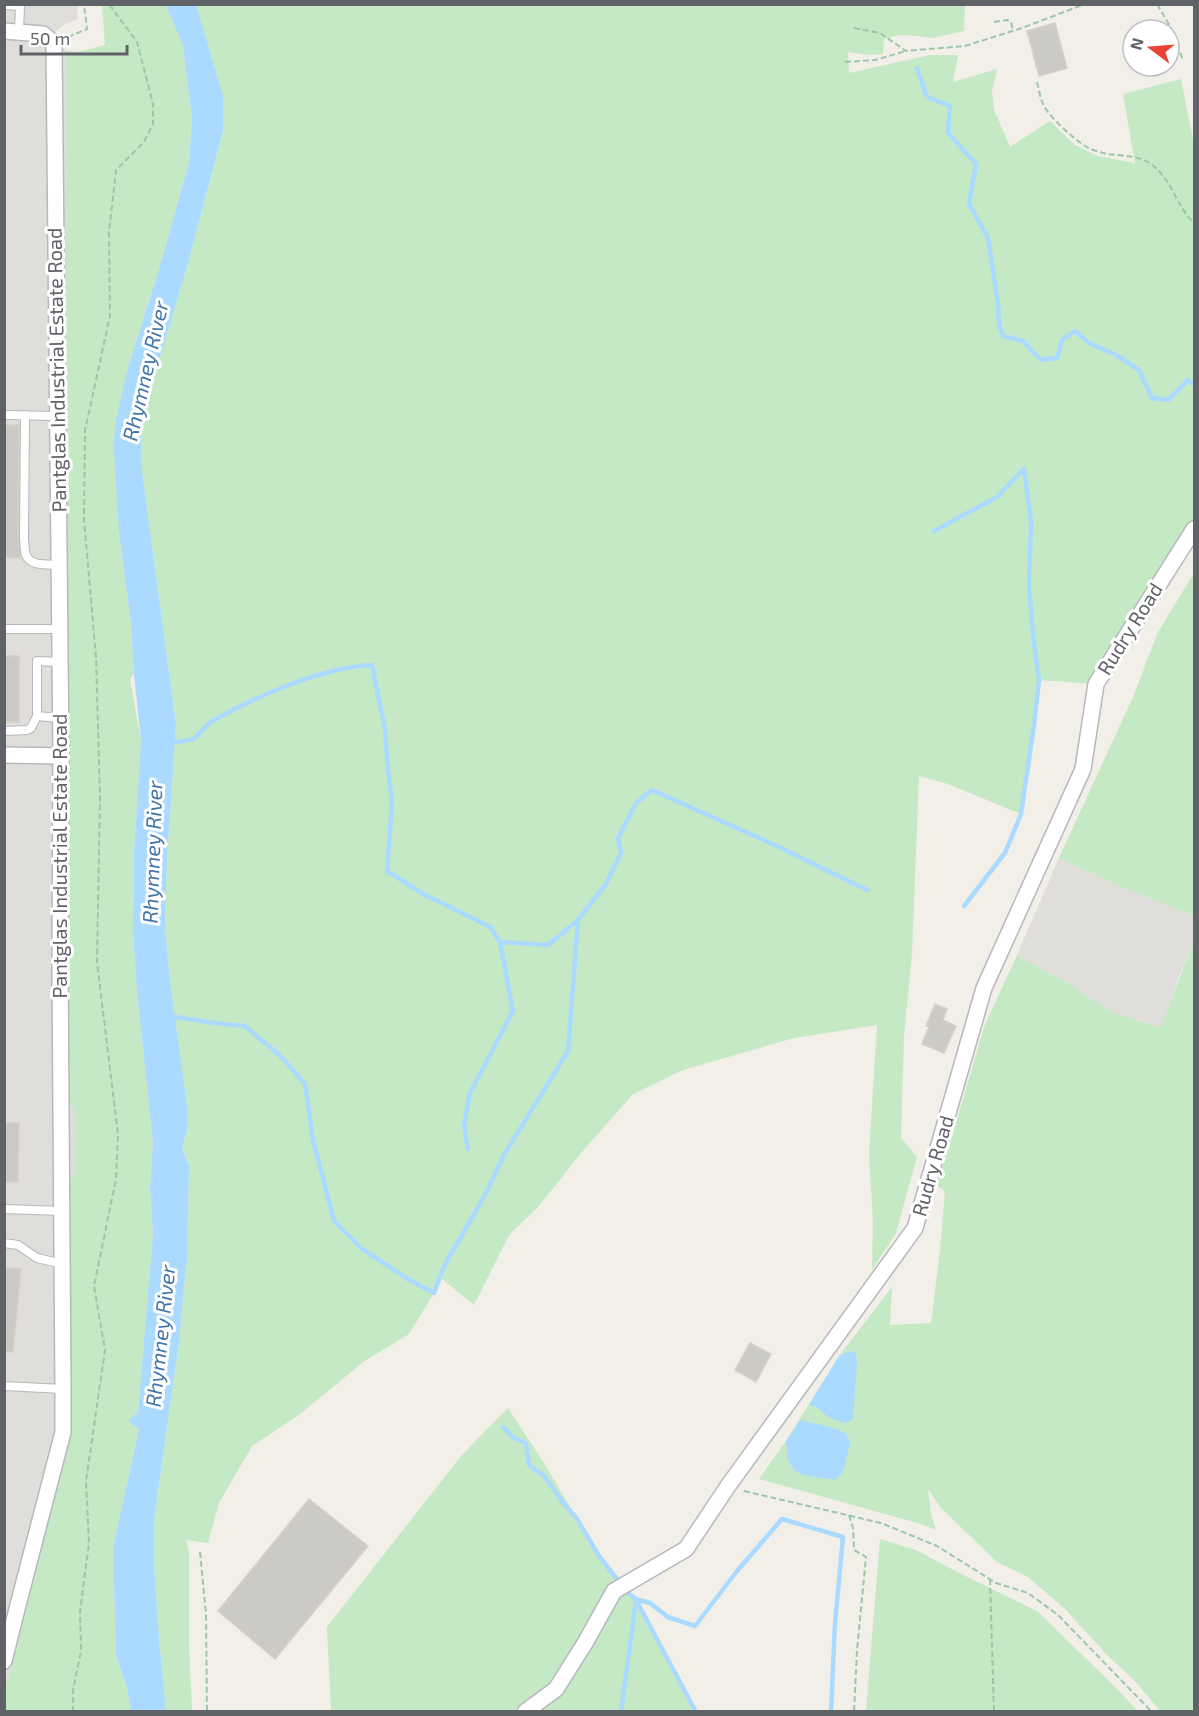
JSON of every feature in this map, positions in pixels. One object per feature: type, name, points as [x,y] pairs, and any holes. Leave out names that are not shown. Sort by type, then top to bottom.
[{"type":"street","points":[[12,32],[43,34],[54,43]]},
{"type":"street","name":"Pantglas Industrial Estate Road","points":[[4,1661],[63,1432],[60,565],[54,43]]},
{"type":"street","name":"Rudry Road","points":[[525,1712],[556,1689],[614,1591],[686,1549],[915,1228],[984,988],[1083,769],[1096,684],[1194,529]]},
{"type":"street","points":[[4,755],[61,756]]},
{"type":"lane","points":[[4,5],[20,6],[12,32]]},
{"type":"lane","points":[[4,415],[57,416]]},
{"type":"lane","points":[[25,415],[24,539],[26,556],[30,561],[39,564],[60,565]]},
{"type":"lane","points":[[4,629],[60,629]]},
{"type":"lane","points":[[4,731],[31,728],[37,716],[37,661],[60,662]]},
{"type":"lane","points":[[37,716],[60,718]]},
{"type":"lane","points":[[4,1209],[62,1211]]},
{"type":"lane","points":[[4,1243],[18,1245],[38,1258],[63,1264]]},
{"type":"lane","points":[[4,1386],[63,1389]]},
{"type":"path","points":[[54,43],[87,29],[84,4]]},
{"type":"path","points":[[73,1712],[73,1690],[81,1651],[80,1612],[89,1544],[86,1481],[105,1350],[94,1286],[116,1179],[118,1135],[98,962],[100,797],[96,657],[84,520],[85,429],[110,316],[109,232],[116,170],[144,142],[153,124],[153,104],[137,42],[109,4]]},
{"type":"path","points":[[845,62],[875,60],[906,51],[965,46],[1085,4]]},
{"type":"path","points":[[1157,4],[1171,28],[1183,60]]},
{"type":"path","points":[[994,22],[1007,20],[1011,22],[1013,31]]},
{"type":"path","points":[[854,28],[880,33],[906,51]]},
{"type":"path","points":[[1037,82],[1044,106],[1058,123],[1086,147],[1105,153],[1138,158],[1150,163],[1163,176],[1186,215],[1194,223]]},
{"type":"path","points":[[729,1486],[881,1523],[937,1546],[996,1583],[1028,1593],[1058,1615],[1152,1712]]},
{"type":"path","points":[[849,1515],[853,1528],[854,1550],[866,1557],[854,1712]]},
{"type":"path","points":[[200,1552],[206,1614],[207,1712]]},
{"type":"path","points":[[990,1579],[994,1712]]},
{"type":"shaded area","points":[[77,4],[78,19],[64,25],[54,33],[66,51],[64,403],[66,1096],[75,1111],[76,1171],[68,1184],[65,1441],[46,1531],[5,1690],[4,5]]},
{"type":"shaded area","points":[[1059,858],[1121,887],[1194,916],[1194,941],[1161,1028],[1108,1010],[1066,982],[1017,955]]},
{"type":"green space","points":[[102,5],[166,5],[183,46],[192,119],[189,162],[161,263],[127,371],[119,532],[131,624],[134,674],[130,679],[141,741],[134,850],[133,932],[153,1143],[150,1188],[153,1234],[138,1412],[139,1428],[113,1547],[116,1655],[127,1688],[131,1711],[5,1712],[5,1690],[46,1531],[65,1441],[68,1184],[76,1171],[75,1111],[66,1096],[64,403],[66,51],[78,52],[105,45]]},
{"type":"green space","points":[[196,5],[965,5],[964,31],[932,38],[899,35],[884,39],[883,54],[867,55],[848,52],[849,73],[930,55],[958,55],[953,82],[997,69],[992,91],[994,110],[1010,147],[1050,121],[1075,145],[1098,156],[1135,163],[1123,94],[1181,79],[1194,145],[1194,530],[1096,684],[1039,680],[1021,814],[948,784],[919,776],[912,954],[904,1035],[901,1138],[917,1157],[896,1233],[872,1270],[873,1221],[869,1155],[877,1025],[794,1038],[683,1070],[633,1094],[581,1153],[539,1206],[509,1235],[474,1305],[441,1278],[409,1334],[363,1362],[300,1414],[252,1446],[219,1503],[208,1543],[186,1540],[189,1552],[192,1711],[166,1711],[154,1566],[154,1520],[179,1342],[187,1258],[189,1166],[182,1147],[187,1131],[165,925],[176,724],[142,471],[141,436],[147,401],[187,267],[223,131],[222,96]]},
{"type":"green space","points":[[1194,573],[1194,916],[1121,887],[1059,858],[1133,697],[1158,632]]},
{"type":"green space","points":[[1194,941],[1194,1711],[1160,1711],[1135,1681],[1107,1655],[1066,1610],[1028,1577],[997,1562],[941,1508],[928,1489],[931,1514],[936,1530],[759,1479],[786,1441],[839,1356],[892,1287],[890,1325],[931,1323],[945,1191],[936,1185],[984,1027],[1017,955],[1066,982],[1108,1010],[1160,1028]]},
{"type":"green space","points":[[508,1408],[599,1556],[617,1579],[556,1678],[514,1711],[331,1711],[327,1627],[461,1456]]},
{"type":"green space","points":[[880,1539],[916,1550],[1037,1611],[1138,1711],[866,1711]]},
{"type":"green space","points":[[627,1592],[636,1599],[696,1711],[536,1712],[575,1676],[590,1642],[611,1605]]},
{"type":"water","name":"Rhymney River","points":[[166,5],[196,5],[223,96],[223,131],[187,267],[147,401],[141,436],[142,471],[176,724],[165,925],[170,983],[187,1106],[187,1131],[182,1147],[189,1166],[187,1258],[179,1342],[154,1520],[154,1566],[166,1711],[131,1712],[127,1688],[116,1655],[113,1547],[139,1429],[128,1421],[138,1412],[153,1234],[150,1188],[153,1143],[133,932],[134,850],[141,741],[131,624],[119,532],[114,450],[115,425],[127,371],[161,263],[189,162],[192,119],[183,46]]},
{"type":"water","points":[[850,1351],[856,1353],[857,1363],[853,1419],[847,1423],[831,1418],[809,1405],[839,1356]]},
{"type":"water","points":[[800,1420],[846,1433],[850,1442],[845,1464],[842,1473],[835,1480],[803,1475],[795,1471],[788,1460],[786,1441]]},
{"type":"building","points":[[1055,23],[1067,68],[1039,76],[1027,31]]},
{"type":"building","points":[[4,425],[19,425],[18,539],[21,558],[4,557]]},
{"type":"building","points":[[4,656],[19,656],[19,722],[4,722]]},
{"type":"building","points":[[935,1004],[947,1009],[943,1020],[956,1026],[944,1053],[922,1044]]},
{"type":"building","points":[[4,1123],[19,1123],[18,1182],[4,1182]]},
{"type":"building","points":[[4,1268],[21,1269],[13,1352],[4,1351]]},
{"type":"building","points":[[750,1343],[771,1354],[756,1382],[735,1370]]},
{"type":"building","points":[[309,1499],[368,1546],[275,1659],[218,1611]]},
{"type":"waterway","points":[[917,68],[927,97],[950,106],[948,133],[976,164],[969,204],[988,238],[999,325],[1003,336],[1023,341],[1041,360],[1057,358],[1062,340],[1075,331],[1089,343],[1116,355],[1139,370],[1152,398],[1168,400],[1188,380],[1194,384]]},
{"type":"waterway","points":[[934,531],[997,497],[1024,469],[1031,522],[1029,585],[1039,680],[1034,725],[1021,814],[1005,853],[964,906]]},
{"type":"waterway","points":[[175,742],[193,739],[214,720],[291,684],[333,671],[372,665],[385,729],[392,802],[387,871],[423,894],[490,927],[500,942],[548,945],[578,920],[568,1051],[504,1155],[485,1195],[444,1266],[434,1293],[406,1278],[362,1249],[334,1221],[313,1140],[305,1084],[280,1056],[245,1026],[175,1017]]},
{"type":"waterway","points":[[578,920],[606,884],[621,853],[618,838],[636,803],[652,790],[779,847],[867,890]]},
{"type":"waterway","points":[[468,1149],[464,1125],[470,1093],[513,1011],[500,942]]},
{"type":"waterway","points":[[503,1427],[514,1438],[526,1443],[529,1465],[544,1476],[577,1519],[599,1556],[627,1592],[636,1599],[621,1712]]},
{"type":"waterway","points":[[636,1599],[650,1603],[668,1617],[695,1626],[737,1571],[782,1519],[843,1537],[835,1623],[831,1712]]},
{"type":"waterway","points":[[636,1600],[696,1712]]}]
